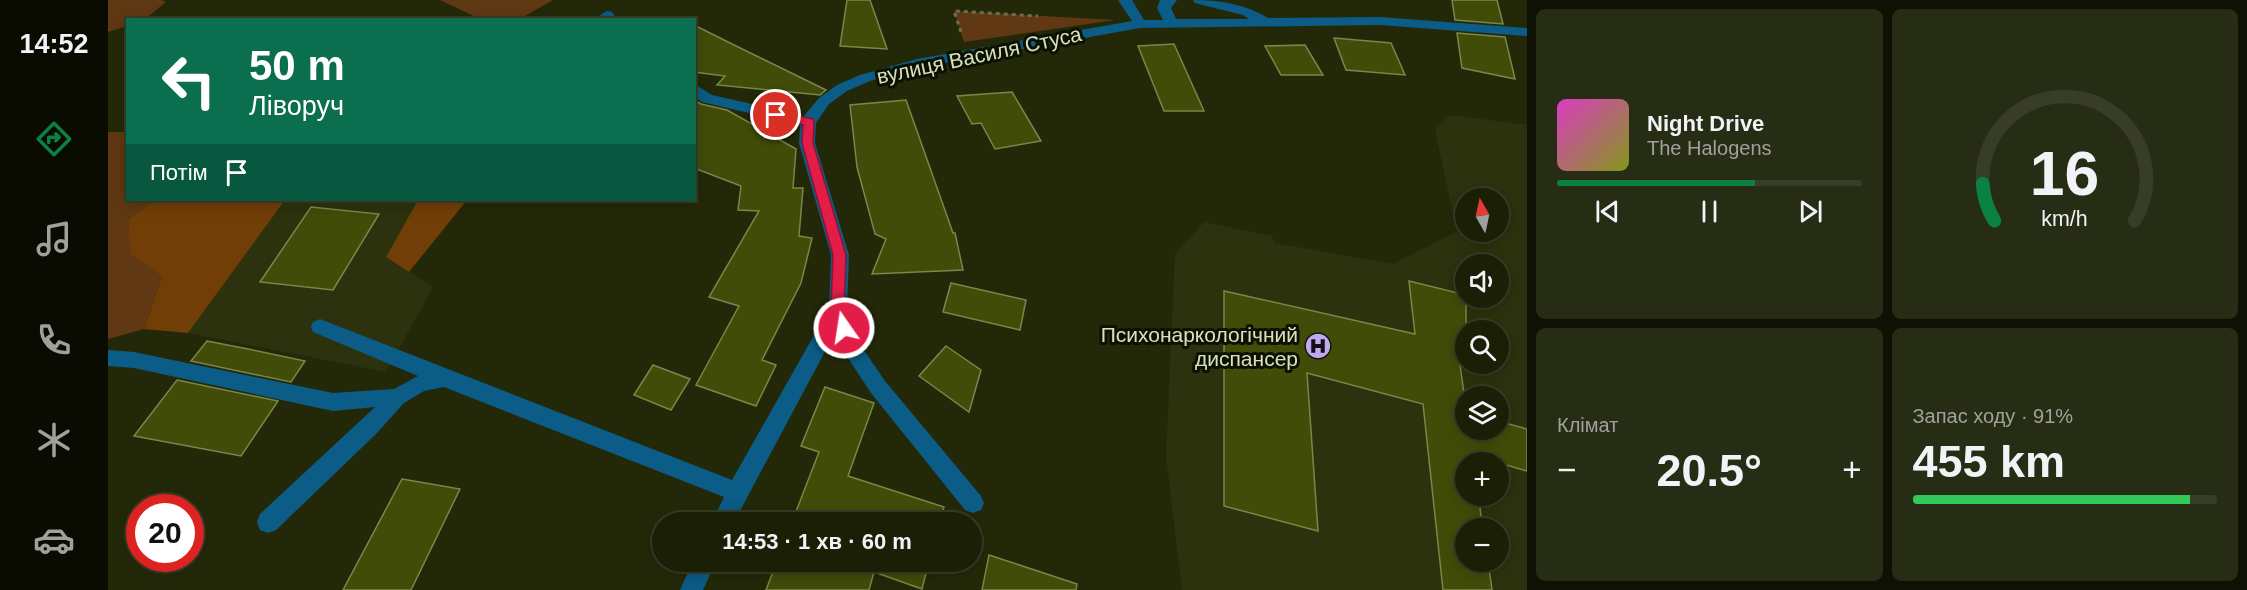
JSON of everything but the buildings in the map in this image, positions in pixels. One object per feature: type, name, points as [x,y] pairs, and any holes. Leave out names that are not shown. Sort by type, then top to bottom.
[{"type":"street","points":[[1125,0],[1140,24]]},
{"type":"street","points":[[1170,0],[1166,1],[1164,8],[1171,23]]},
{"type":"street","points":[[1200,0],[1248,12],[1264,22]]},
{"type":"street","name":"вулиця Василя Стуса","points":[[808,122],[824,100],[842,88],[891,70],[967,53],[1140,24],[1380,21],[1527,32]]},
{"type":"street","points":[[701,101],[808,122],[807,143],[840,255],[837,310],[851,346],[878,387],[973,503]]},
{"type":"street","points":[[728,512],[837,310]]},
{"type":"street","points":[[320,327],[737,492]]},
{"type":"street","points":[[108,358],[134,360],[333,402],[397,397]]},
{"type":"street","points":[[268,522],[369,428],[397,397],[419,384],[444,378]]},
{"type":"street","points":[[691,590],[700,572]]},
{"type":"shaded area","points":[[108,0],[161,0],[166,2],[146,18],[126,18],[126,26],[108,32]]},
{"type":"shaded area","points":[[440,0],[553,0],[522,18],[478,18]]},
{"type":"shaded area","points":[[954,11],[1115,20],[964,42]]},
{"type":"shaded area","name":"Психонаркологічний диспансер","points":[[1450,115],[1527,125],[1527,590],[1182,590],[1166,456],[1175,254],[1204,222],[1272,236],[1275,243],[1393,264],[1455,233],[1455,242],[1509,242],[1509,188],[1455,188],[1455,223],[1435,130]]},
{"type":"shaded area","points":[[108,132],[126,132],[126,201],[153,201],[129,219],[162,276],[144,329],[108,339]]},
{"type":"shaded area","points":[[153,201],[284,201],[188,333],[144,329],[162,276],[130,254],[129,219]]},
{"type":"shaded area","points":[[284,201],[417,201],[387,257],[433,287],[386,372],[188,333]]},
{"type":"shaded area","points":[[417,201],[466,201],[409,272],[386,257]]},
{"type":"place","name":"Психонаркологічний диспансер","points":[[1318,346]]},
{"type":"route","points":[[776,115],[808,122],[807,143],[840,255],[837,310],[844,328]]}]
